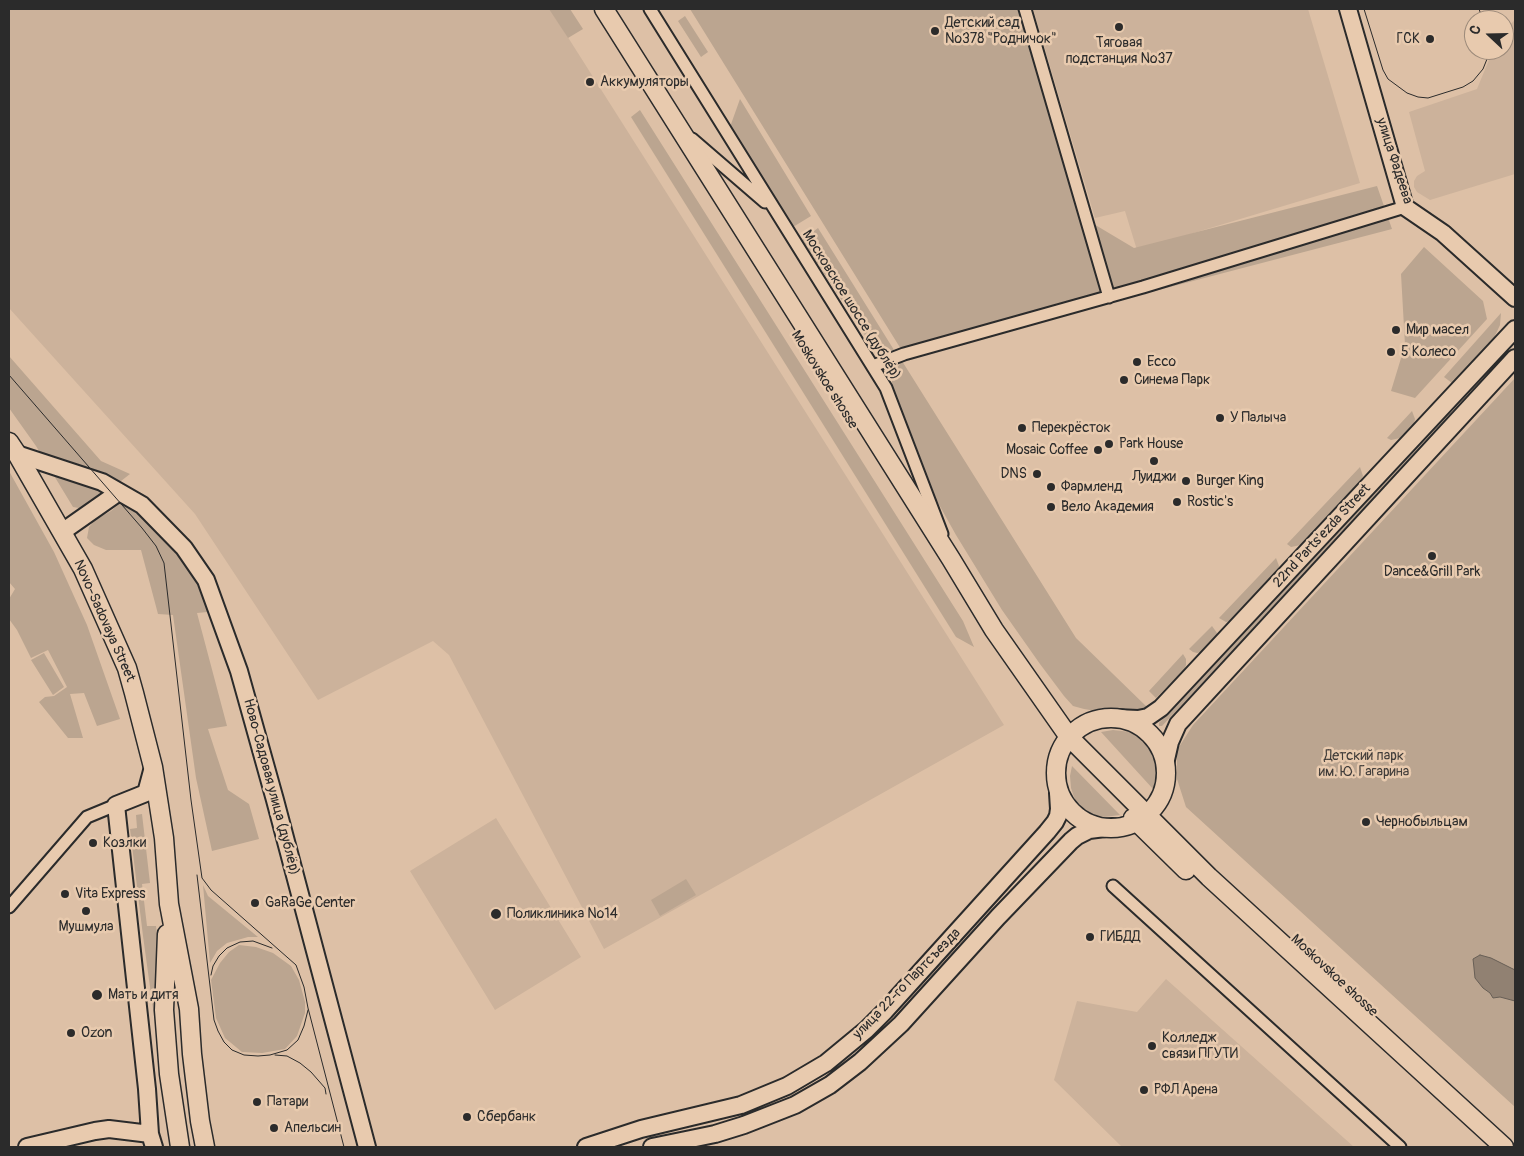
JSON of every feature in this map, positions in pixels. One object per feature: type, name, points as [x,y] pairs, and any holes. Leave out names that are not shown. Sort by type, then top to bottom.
[{"type":"main road","name":"Moskovskoe shosse","points":[[592,9],[1002,660],[1070,738],[1145,815],[1209,877],[1504,1147]]},
{"type":"main road","name":"Moskovskoe shosse","points":[[604,9],[994,630],[1070,738]]},
{"type":"main road","name":"Moskovskoe shosse","points":[[616,9],[842,367],[937,522],[1046,692],[1070,738]]},
{"type":"main road","name":"улица Фадеева","points":[[1348,9],[1405,207],[1443,232],[1515,298]]},
{"type":"main road","name":"22nd Parts'ezda Street","points":[[1116,718],[1138,719],[1148,716],[1160,708],[1515,329]]},
{"type":"main road","name":"22nd Parts'ezda Street","points":[[1165,764],[1170,742],[1178,724],[1515,358]]},
{"type":"main road","points":[[1471,376],[1485,391]]},
{"type":"main road","points":[[1447,402],[1462,416]]},
{"type":"main road","name":"Ново-Садовая улица (дублёр)","points":[[13,448],[102,482],[142,505],[184,548],[206,580],[239,671],[367,1147]]},
{"type":"main road","name":"Novo-Sadovaya Street","points":[[13,448],[83,569],[127,668],[154,767],[164,838],[169,904],[189,1010],[192,1054],[205,1147]]},
{"type":"main road","points":[[62,532],[119,492]]},
{"type":"main road","points":[[1103,718],[1116,718],[1130,721],[1154,737],[1161,750],[1166,775],[1160,797],[1145,815],[1125,826],[1113,827],[1090,823],[1064,805],[1058,793],[1056,776],[1060,753],[1070,738],[1090,722],[1103,718]]},
{"type":"main road","points":[[27,1147],[109,1129],[152,1141],[116,805],[146,793],[154,767]]},
{"type":"main road","name":"улица 22-го Партсъезда","points":[[586,1147],[634,1131],[741,1105],[772,1094],[826,1062],[866,1030],[885,1011],[1047,832],[1058,816],[1058,793]]},
{"type":"main road","name":"Moskovskoe shosse","points":[[1145,815],[1515,1143]]},
{"type":"main road","name":"Moskovskoe shosse","points":[[1145,815],[1174,859],[1488,1147]]},
{"type":"main road","name":"улица 22-го Партсъезда","points":[[652,1147],[715,1134],[744,1125],[795,1105],[830,1085],[860,1062],[901,1024],[998,917],[1071,841],[1089,830],[1113,827]]},
{"type":"main road","name":"Novo-Sadovaya Street","points":[[169,904],[164,1010],[167,1050],[180,1147]]},
{"type":"street","name":"Московское шоссе (дублёр)","points":[[650,9],[886,388],[950,559]]},
{"type":"street","points":[[1025,9],[1109,297]]},
{"type":"street","name":"Московское шоссе (дублёр)","points":[[678,128],[774,210]]},
{"type":"street","points":[[873,366],[904,354],[1109,297],[1405,207]]},
{"type":"street","points":[[9,907],[87,817],[116,805]]},
{"type":"street","points":[[1113,886],[1400,1147]]},
{"type":"shaded area","points":[[9,9],[550,9],[1004,725],[604,949],[449,655],[433,641],[318,700],[195,514],[9,308]]},
{"type":"shaded area","points":[[1033,9],[1308,9],[1360,183],[1137,250],[1125,211],[1095,218]]},
{"type":"shaded area","points":[[1514,21],[1515,174],[1430,200],[1417,192],[1414,187],[1414,181],[1417,176],[1425,171],[1409,112],[1477,89],[1489,60],[1514,60]]},
{"type":"shaded area","name":"Поликлиника №14","points":[[496,818],[581,957],[495,1010],[410,871]]},
{"type":"shaded area","points":[[1480,955],[1491,958],[1515,970],[1515,1001],[1500,997],[1493,998],[1475,978],[1473,959]]},
{"type":"shaded area","name":"Колледж связи ПГУТИ","points":[[1166,979],[1354,1147],[1122,1147],[1054,1080],[1077,1001],[1137,1012]]},
{"type":"green space","points":[[549,9],[570,9],[583,29],[568,38]]},
{"type":"green space","points":[[690,9],[1025,9],[1087,220],[1134,248],[1377,186],[1392,229],[904,354]]},
{"type":"green space","points":[[685,16],[708,52],[701,57],[678,21]]},
{"type":"green space","points":[[740,99],[811,216],[793,227],[730,127]]},
{"type":"green space","points":[[640,110],[963,621],[974,647],[956,637],[631,117]]},
{"type":"green space","points":[[818,228],[894,350],[885,351],[872,346],[802,240]]},
{"type":"green space","points":[[1424,247],[1483,301],[1487,319],[1415,398],[1391,391],[1405,345],[1401,274]]},
{"type":"green space","points":[[1501,313],[1500,325],[1494,338],[1452,383],[1444,377]]},
{"type":"green space","points":[[9,356],[101,461],[130,474],[85,509],[73,507],[36,446],[9,408]]},
{"type":"green space","points":[[902,361],[1076,638],[1148,708],[1114,714],[1073,706],[1040,664],[1002,610],[937,501],[892,384],[892,375]]},
{"type":"green space","name":"Детский парк им. Ю. Гагарина","points":[[1515,378],[1515,1107],[1186,807],[1177,779],[1177,750],[1193,725]]},
{"type":"green space","points":[[1412,411],[1415,419],[1414,424],[1400,438],[1391,440],[1387,438]]},
{"type":"green space","points":[[1448,412],[1452,413],[1454,417],[1162,726],[1159,726],[1159,723]]},
{"type":"green space","points":[[1360,467],[1363,476],[1360,481],[1301,545],[1291,547],[1287,544]]},
{"type":"green space","points":[[9,471],[54,552],[87,625],[120,719],[97,726],[84,693],[70,694],[83,738],[68,738],[39,702],[45,697],[54,696],[67,687],[48,650],[31,658],[17,630],[9,619],[9,599],[15,589],[9,582]]},
{"type":"green space","points":[[127,497],[169,533],[218,611],[197,613],[227,726],[208,729],[228,790],[249,804],[259,839],[212,851],[196,778],[173,615],[158,614],[141,550],[106,550],[94,545],[87,538],[89,527],[95,520],[111,511]]},
{"type":"green space","points":[[1276,558],[1279,566],[1275,575],[1231,621],[1226,622],[1219,618]]},
{"type":"green space","points":[[1212,626],[1217,636],[1202,652],[1197,653],[1189,649]]},
{"type":"green space","points":[[44,653],[64,687],[53,695],[31,660]]},
{"type":"green space","points":[[1183,654],[1186,659],[1184,670],[1156,698],[1149,691]]},
{"type":"green space","points":[[1113,730],[1131,732],[1141,737],[1153,751],[1157,769],[1153,789],[1101,732]]},
{"type":"green space","points":[[1072,766],[1120,815],[1104,817],[1092,814],[1075,800],[1071,788],[1070,776]]},
{"type":"green space","points":[[142,814],[150,883],[142,884],[147,926],[156,926],[177,1086],[161,1067],[143,936],[130,829],[137,828],[136,815]]},
{"type":"green space","points":[[686,879],[696,895],[660,916],[651,900]]},
{"type":"green space","points":[[203,885],[208,896],[258,937],[248,937],[227,943],[217,951],[210,963]]},
{"type":"green space","points":[[239,945],[256,947],[273,953],[291,966],[299,980],[305,1002],[305,1013],[297,1036],[285,1049],[262,1053],[242,1052],[225,1038],[216,1018],[211,980],[220,963],[229,952]]},
{"type":"tram line","points":[[1364,9],[1383,70],[1388,79],[1407,93],[1428,98],[1463,87],[1473,81],[1483,69],[1487,60]]},
{"type":"tram line","points":[[9,375],[142,528],[156,546],[164,563],[191,800],[202,878],[211,890],[296,965],[304,987],[344,1147]]},
{"type":"tram line","points":[[197,875],[214,1020],[224,1042],[232,1050],[244,1055],[270,1055],[287,1050],[298,1040],[308,1010]]},
{"type":"tram line","points":[[211,975],[213,966],[219,956],[227,948],[240,942],[253,941],[272,948]]},
{"type":"tram line","points":[[275,1055],[287,1056],[300,1063],[325,1088],[326,1094]]},
{"type":"place","name":"Тяговая подстанция №37","points":[[1119,27]]},
{"type":"place","name":"Детский сад №378 \"Родничок\"","points":[[935,31]]},
{"type":"place","name":"ГСК","points":[[1430,39]]},
{"type":"place","name":"Аккумуляторы","points":[[590,82]]},
{"type":"place","name":"Мир масел","points":[[1396,330]]},
{"type":"place","name":"5 Колесо","points":[[1391,352]]},
{"type":"place","name":"Ecco","points":[[1137,362]]},
{"type":"place","name":"Синема Парк","points":[[1124,380]]},
{"type":"place","name":"У Палыча","points":[[1220,418]]},
{"type":"place","name":"Перекрёсток","points":[[1022,428]]},
{"type":"place","name":"Park House","points":[[1109,444]]},
{"type":"place","name":"Mosaic Coffee","points":[[1098,450]]},
{"type":"place","name":"Луиджи","points":[[1154,461]]},
{"type":"place","name":"DNS","points":[[1037,474]]},
{"type":"place","name":"Burger King","points":[[1186,481]]},
{"type":"place","name":"Фармленд","points":[[1051,487]]},
{"type":"place","name":"Rostic's","points":[[1177,502]]},
{"type":"place","name":"Вело Академия","points":[[1051,507]]},
{"type":"place","name":"Dance&Grill Park","points":[[1432,556]]},
{"type":"place","name":"Чернобыльцам","points":[[1366,822]]},
{"type":"place","name":"Козлки","points":[[93,843]]},
{"type":"place","name":"Vita Express","points":[[65,894]]},
{"type":"place","name":"GaRaGe Center","points":[[255,903]]},
{"type":"place","name":"Мушмула","points":[[86,911]]},
{"type":"place","name":"Поликлиника №14","points":[[496,914]]},
{"type":"place","name":"ГИБДД","points":[[1090,937]]},
{"type":"place","name":"Мать и дитя","points":[[97,995]]},
{"type":"place","name":"Ozon","points":[[71,1033]]},
{"type":"place","name":"Колледж связи ПГУТИ","points":[[1152,1046]]},
{"type":"place","name":"РФЛ Арена","points":[[1144,1090]]},
{"type":"place","name":"Патари","points":[[257,1102]]},
{"type":"place","name":"Сбербанк","points":[[467,1117]]},
{"type":"place","name":"Апельсин","points":[[274,1128]]}]
